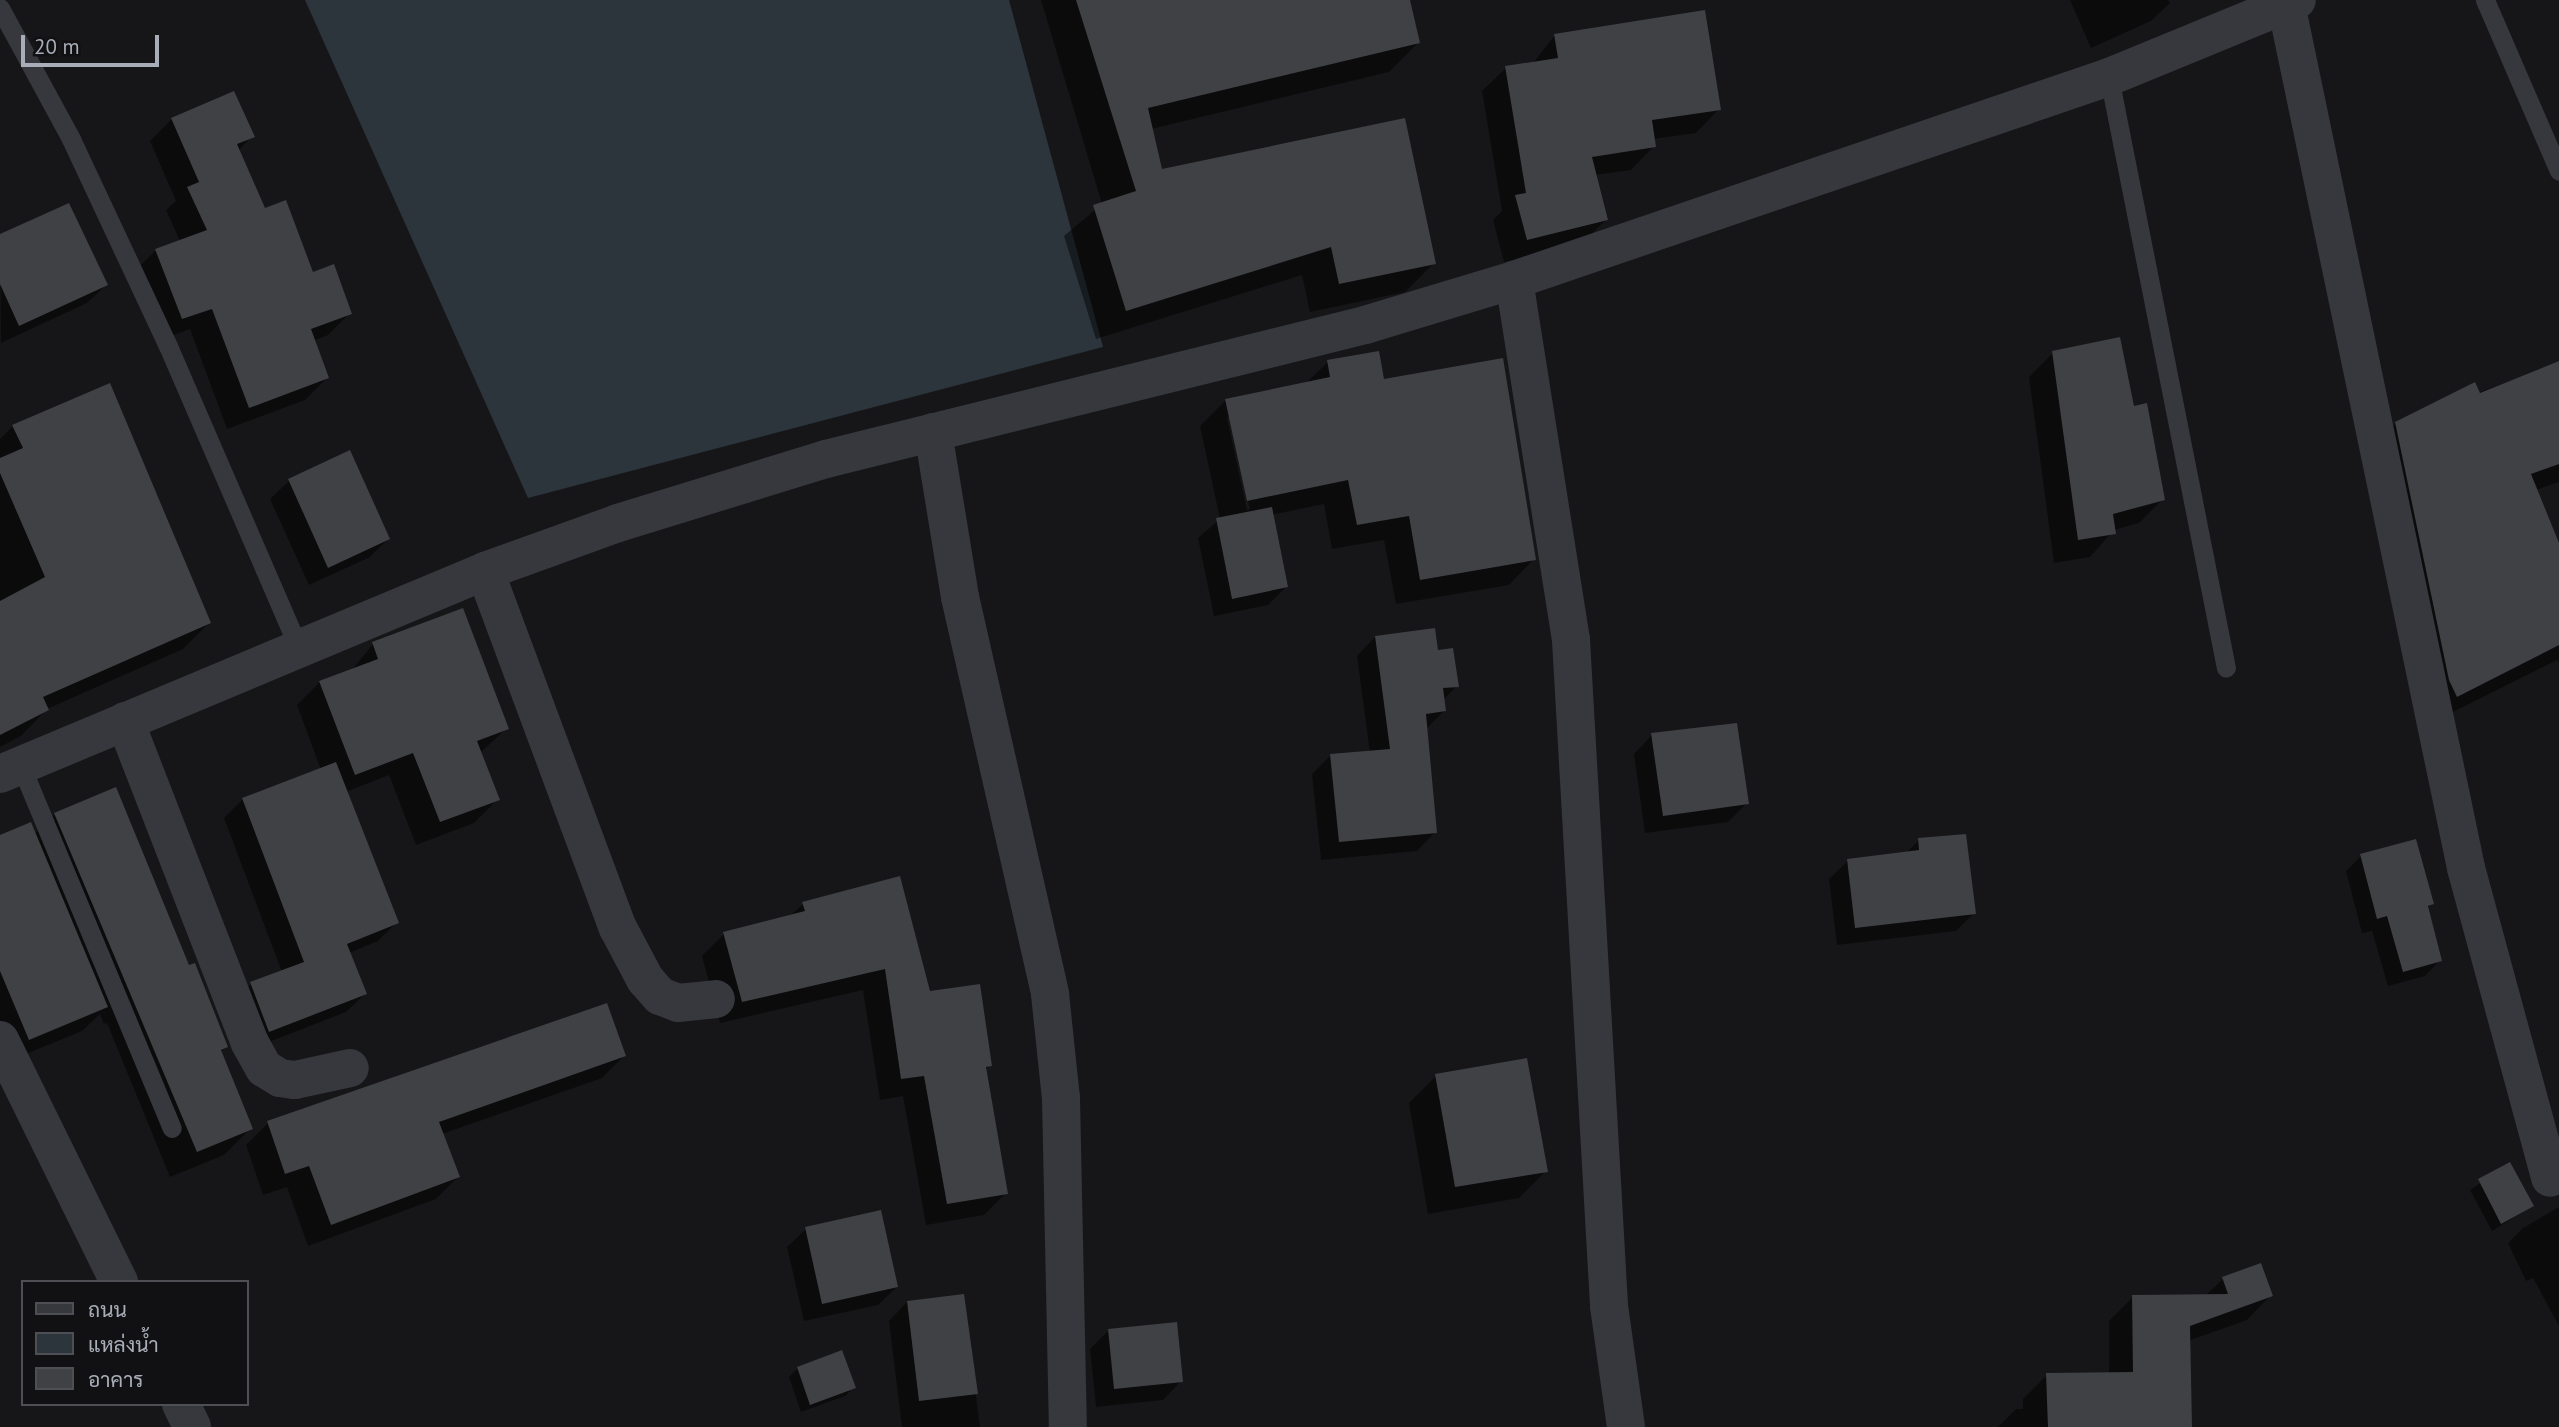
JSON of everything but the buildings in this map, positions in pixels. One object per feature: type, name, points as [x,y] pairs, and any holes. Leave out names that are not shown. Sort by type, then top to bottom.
[{"type":"street","points":[[10,770],[485,571],[644,515],[933,432],[1365,325],[1514,280],[2109,77],[2291,2],[2466,868],[2550,1178]]},
{"type":"street","points":[[1514,280],[1572,640],[1609,1306],[1626,1427]]},
{"type":"street","points":[[933,432],[960,597],[1050,994],[1060,1098],[1068,1427]]},
{"type":"street","points":[[485,571],[618,928],[645,979],[660,996],[678,1003],[716,999]]},
{"type":"street","points":[[125,721],[245,1030],[264,1068],[279,1078],[295,1080],[350,1068]]},
{"type":"street","points":[[0,1040],[119,1280]]},
{"type":"street","points":[[182,1406],[192,1427]]},
{"type":"lane","points":[[2485,0],[2559,171]]},
{"type":"lane","points":[[0,8],[71,139],[168,346],[299,649]]},
{"type":"lane","points":[[2109,77],[2227,668]]},
{"type":"lane","points":[[10,770],[172,1128]]},
{"type":"water","points":[[305,0],[1009,0],[1103,347],[528,498]]}]
